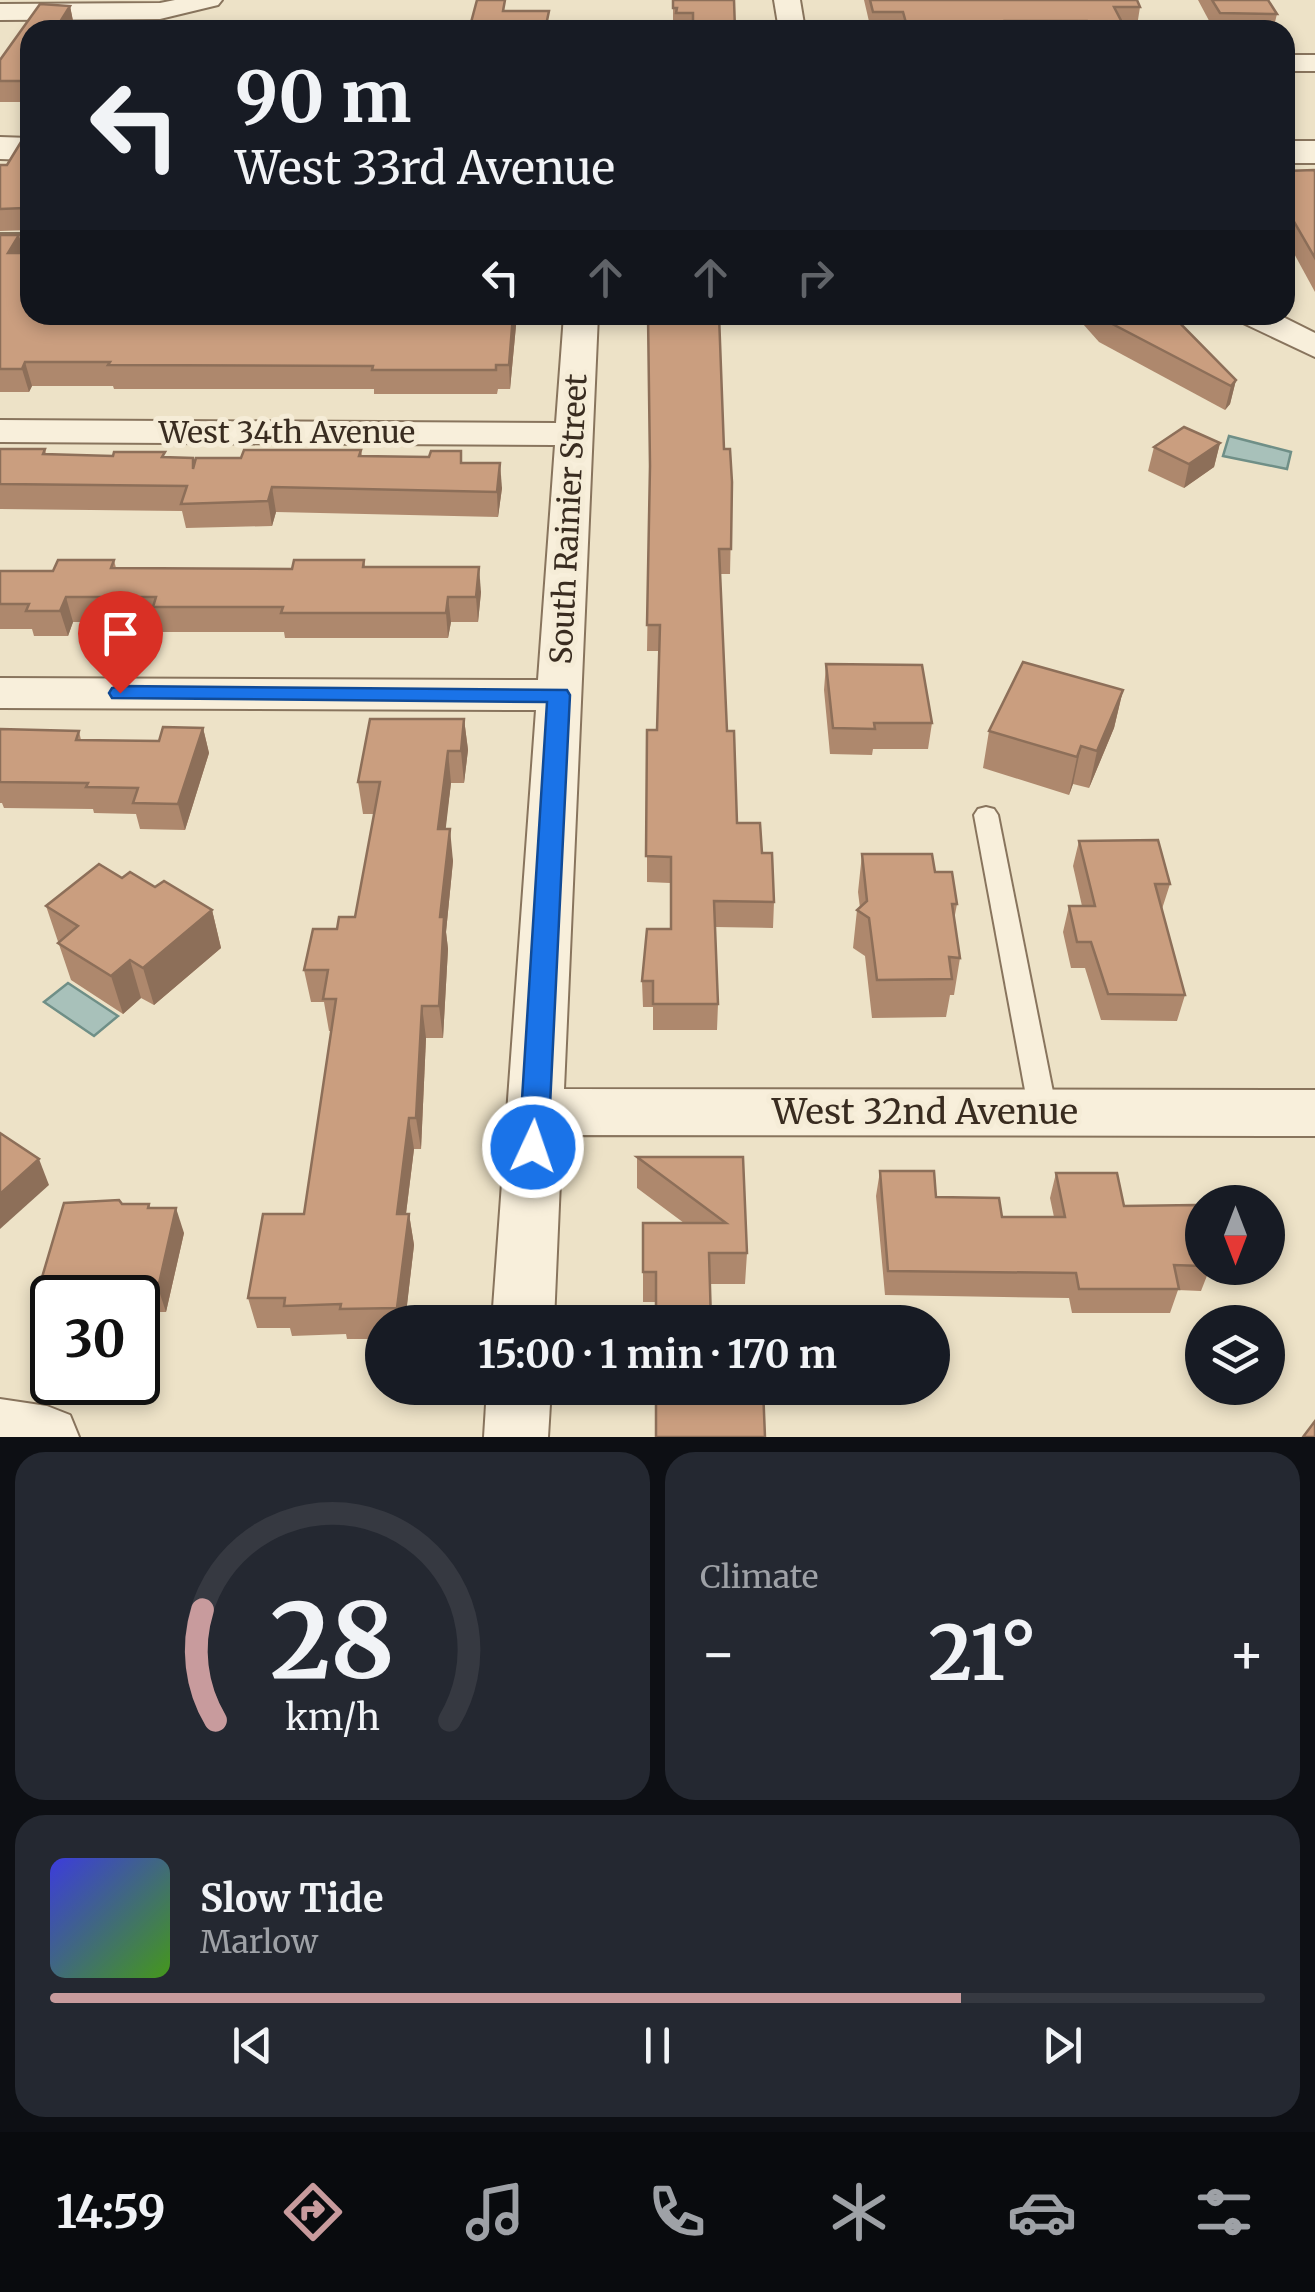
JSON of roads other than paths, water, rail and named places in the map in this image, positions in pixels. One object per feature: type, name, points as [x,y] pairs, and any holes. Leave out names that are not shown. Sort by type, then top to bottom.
[{"type":"street","points":[[1,13],[140,12],[202,3]]},
{"type":"street","name":"South Rainier Street","points":[[523,1305],[580,325]]},
{"type":"street","points":[[1272,325],[1311,346]]},
{"type":"street","name":"West 34th Avenue","points":[[0,432],[575,434]]},
{"type":"street","points":[[0,693],[559,695]]},
{"type":"street","name":"West 32nd Avenue","points":[[535,1112],[1315,1114]]},
{"type":"street","points":[[516,1437],[517,1405]]},
{"type":"street","points":[[0,1430],[48,1437]]},
{"type":"lane","points":[[986,815],[1043,1112]]},
{"type":"water","points":[[1229,436],[1291,452],[1287,469],[1223,456]]},
{"type":"water","points":[[68,983],[118,1016],[94,1036],[44,1002]]}]
